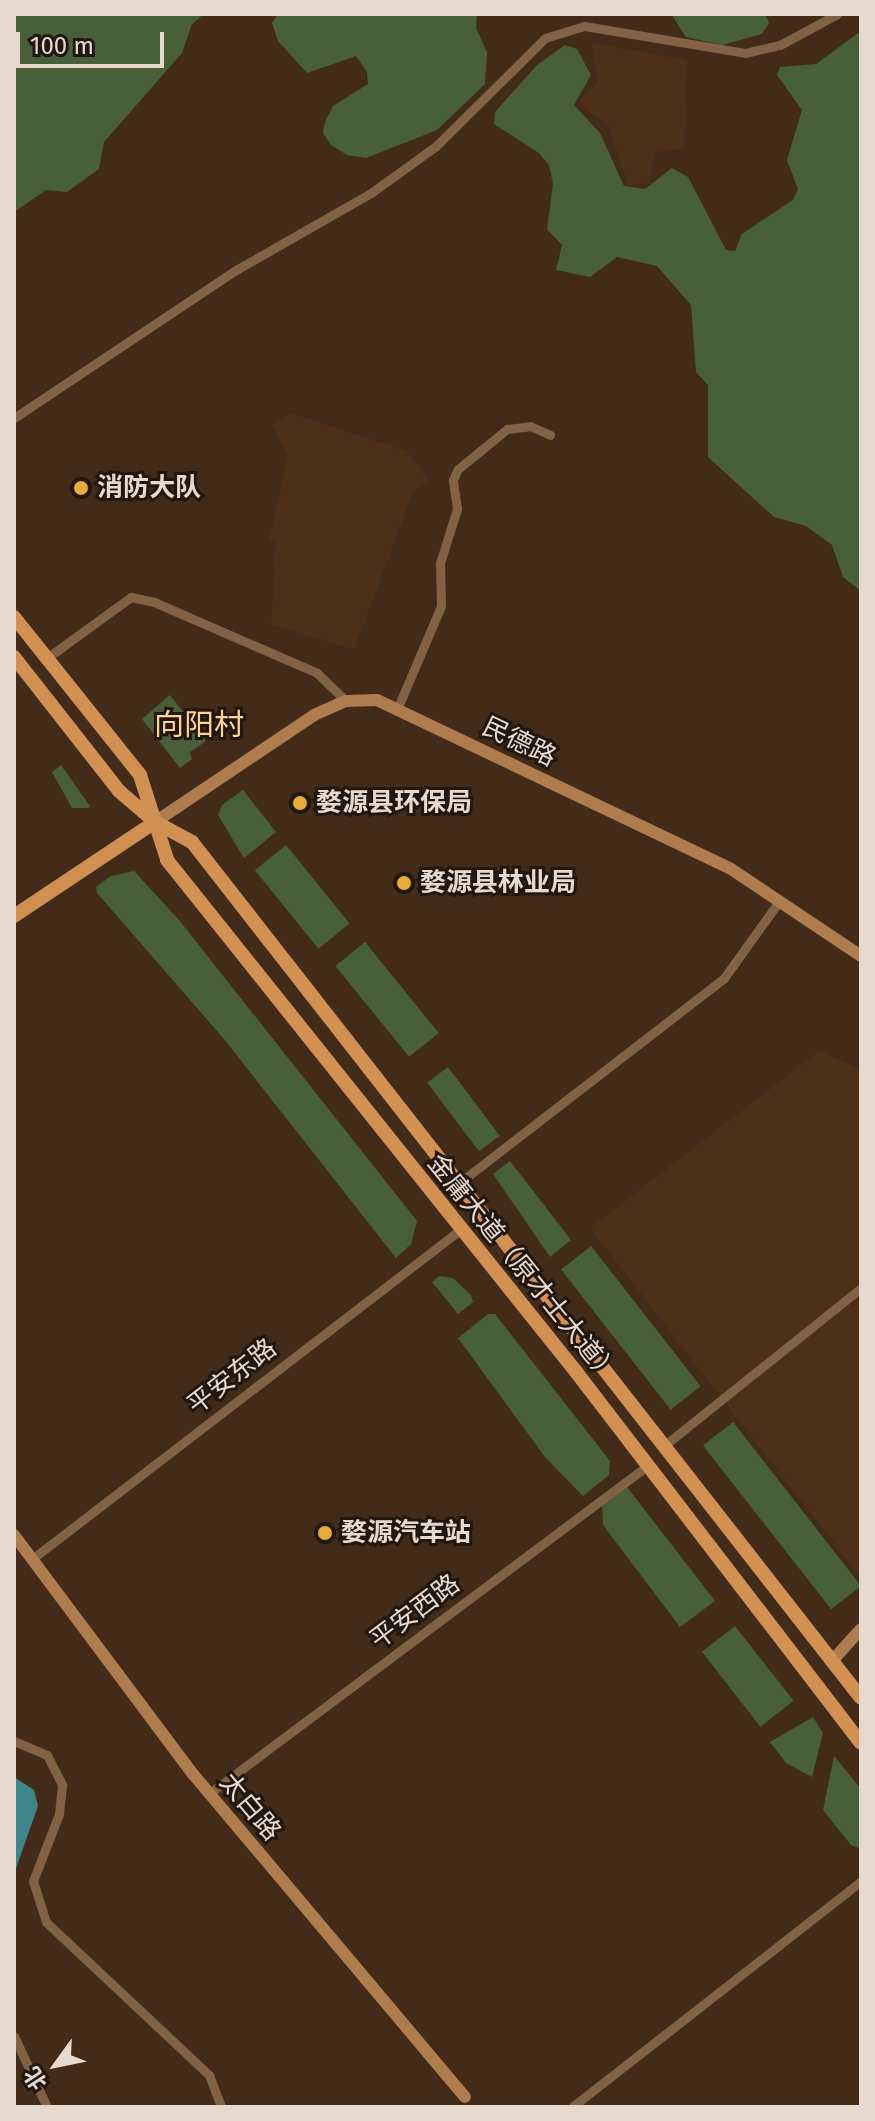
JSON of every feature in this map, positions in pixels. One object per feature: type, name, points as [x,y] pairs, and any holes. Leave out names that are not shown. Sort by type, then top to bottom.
[{"type":"main road","name":"金庸大道（原才士大道）","points":[[14,617],[140,775],[167,860],[647,1466],[861,1743]]},
{"type":"main road","name":"金庸大道（原才士大道）","points":[[14,657],[119,791],[155,822],[192,842],[861,1698]]},
{"type":"main road","points":[[14,916],[155,822]]},
{"type":"street","points":[[14,418],[236,270],[371,193],[436,146],[545,38],[584,26],[745,53],[780,45],[837,14]]},
{"type":"street","points":[[398,707],[441,606],[440,563],[457,509],[453,480],[458,469],[507,429],[530,426],[550,435]]},
{"type":"street","points":[[47,658],[131,597],[154,602],[317,673],[346,701]]},
{"type":"street","name":"民德路","points":[[155,822],[314,715],[346,701],[377,700],[398,707],[731,869],[861,956]]},
{"type":"street","points":[[459,1183],[724,978],[780,900]]},
{"type":"street","name":"平安东路","points":[[32,1559],[460,1230]]},
{"type":"street","points":[[665,1445],[861,1288]]},
{"type":"street","name":"平安西路","points":[[210,1793],[647,1466]]},
{"type":"street","name":"太白路","points":[[14,1535],[210,1793],[465,2097]]},
{"type":"street","points":[[832,1661],[861,1629]]},
{"type":"street","points":[[14,1741],[47,1755],[62,1785],[63,1799],[33,1881],[46,1922],[57,1938],[209,2075],[221,2107]]},
{"type":"street","points":[[572,2107],[861,1881]]},
{"type":"street","points":[[14,2036],[47,2107]]},
{"type":"shaded area","points":[[592,43],[687,60],[684,149],[654,152],[650,183],[628,186],[608,125],[583,108],[581,99],[598,82]]},
{"type":"shaded area","points":[[291,413],[407,451],[428,480],[412,494],[354,650],[271,624],[276,543],[269,540],[288,455],[271,425]]},
{"type":"shaded area","points":[[819,1051],[861,1069],[861,1578],[590,1228]]},
{"type":"green space","points":[[14,14],[204,14],[192,24],[182,53],[104,142],[99,169],[67,192],[46,190],[14,212]]},
{"type":"green space","points":[[278,14],[477,14],[476,28],[487,52],[485,84],[437,130],[366,158],[347,155],[331,145],[323,133],[325,122],[333,106],[368,84],[367,72],[356,56],[307,73],[278,41],[272,23]]},
{"type":"green space","points":[[671,14],[765,14],[769,23],[762,34],[722,45],[686,37]]},
{"type":"green space","points":[[861,31],[861,591],[843,577],[832,545],[806,526],[774,517],[708,457],[708,385],[696,372],[691,305],[657,266],[617,257],[590,277],[556,270],[562,245],[547,229],[553,184],[549,165],[539,153],[494,124],[495,112],[537,65],[565,45],[577,49],[591,75],[574,105],[600,133],[624,186],[645,189],[672,168],[688,177],[726,250],[735,251],[742,234],[793,200],[798,189],[787,160],[802,110],[777,75],[780,67],[816,64]]},
{"type":"green space","points":[[170,695],[206,741],[190,752],[192,759],[180,768],[142,719]]},
{"type":"green space","points":[[61,765],[90,806],[88,808],[72,808],[52,772]]},
{"type":"green space","points":[[243,790],[276,832],[244,858],[218,815],[222,805]]},
{"type":"green space","points":[[286,845],[350,923],[318,949],[255,870]]},
{"type":"green space","points":[[134,871],[179,920],[417,1221],[411,1244],[396,1258],[224,1039],[97,893],[96,887],[111,876]]},
{"type":"green space","points":[[365,942],[439,1033],[409,1057],[335,966]]},
{"type":"green space","points":[[448,1067],[500,1136],[479,1151],[427,1083]]},
{"type":"green space","points":[[510,1161],[571,1240],[550,1257],[493,1174]]},
{"type":"green space","points":[[591,1246],[701,1386],[671,1410],[561,1269]]},
{"type":"green space","points":[[439,1276],[453,1278],[471,1295],[473,1302],[458,1314],[432,1282]]},
{"type":"green space","points":[[488,1314],[495,1314],[610,1461],[609,1475],[583,1496],[545,1457],[458,1338]]},
{"type":"green space","points":[[733,1422],[861,1586],[831,1609],[703,1445]]},
{"type":"green space","points":[[627,1487],[715,1601],[680,1627],[603,1525],[602,1504]]},
{"type":"green space","points":[[735,1626],[793,1701],[760,1727],[702,1652]]},
{"type":"green space","points":[[813,1717],[823,1733],[812,1777],[786,1763],[770,1742]]},
{"type":"green space","points":[[834,1756],[861,1789],[861,1849],[851,1845],[823,1810]]},
{"type":"water","points":[[14,1777],[34,1790],[38,1806],[14,1874]]},
{"type":"place","name":"消防大队","points":[[81,488]]},
{"type":"place","name":"婺源县环保局","points":[[300,803]]},
{"type":"place","name":"婺源县林业局","points":[[404,883]]},
{"type":"place","name":"婺源汽车站","points":[[325,1533]]},
{"type":"district","name":"向阳村","points":[[199,725]]}]
